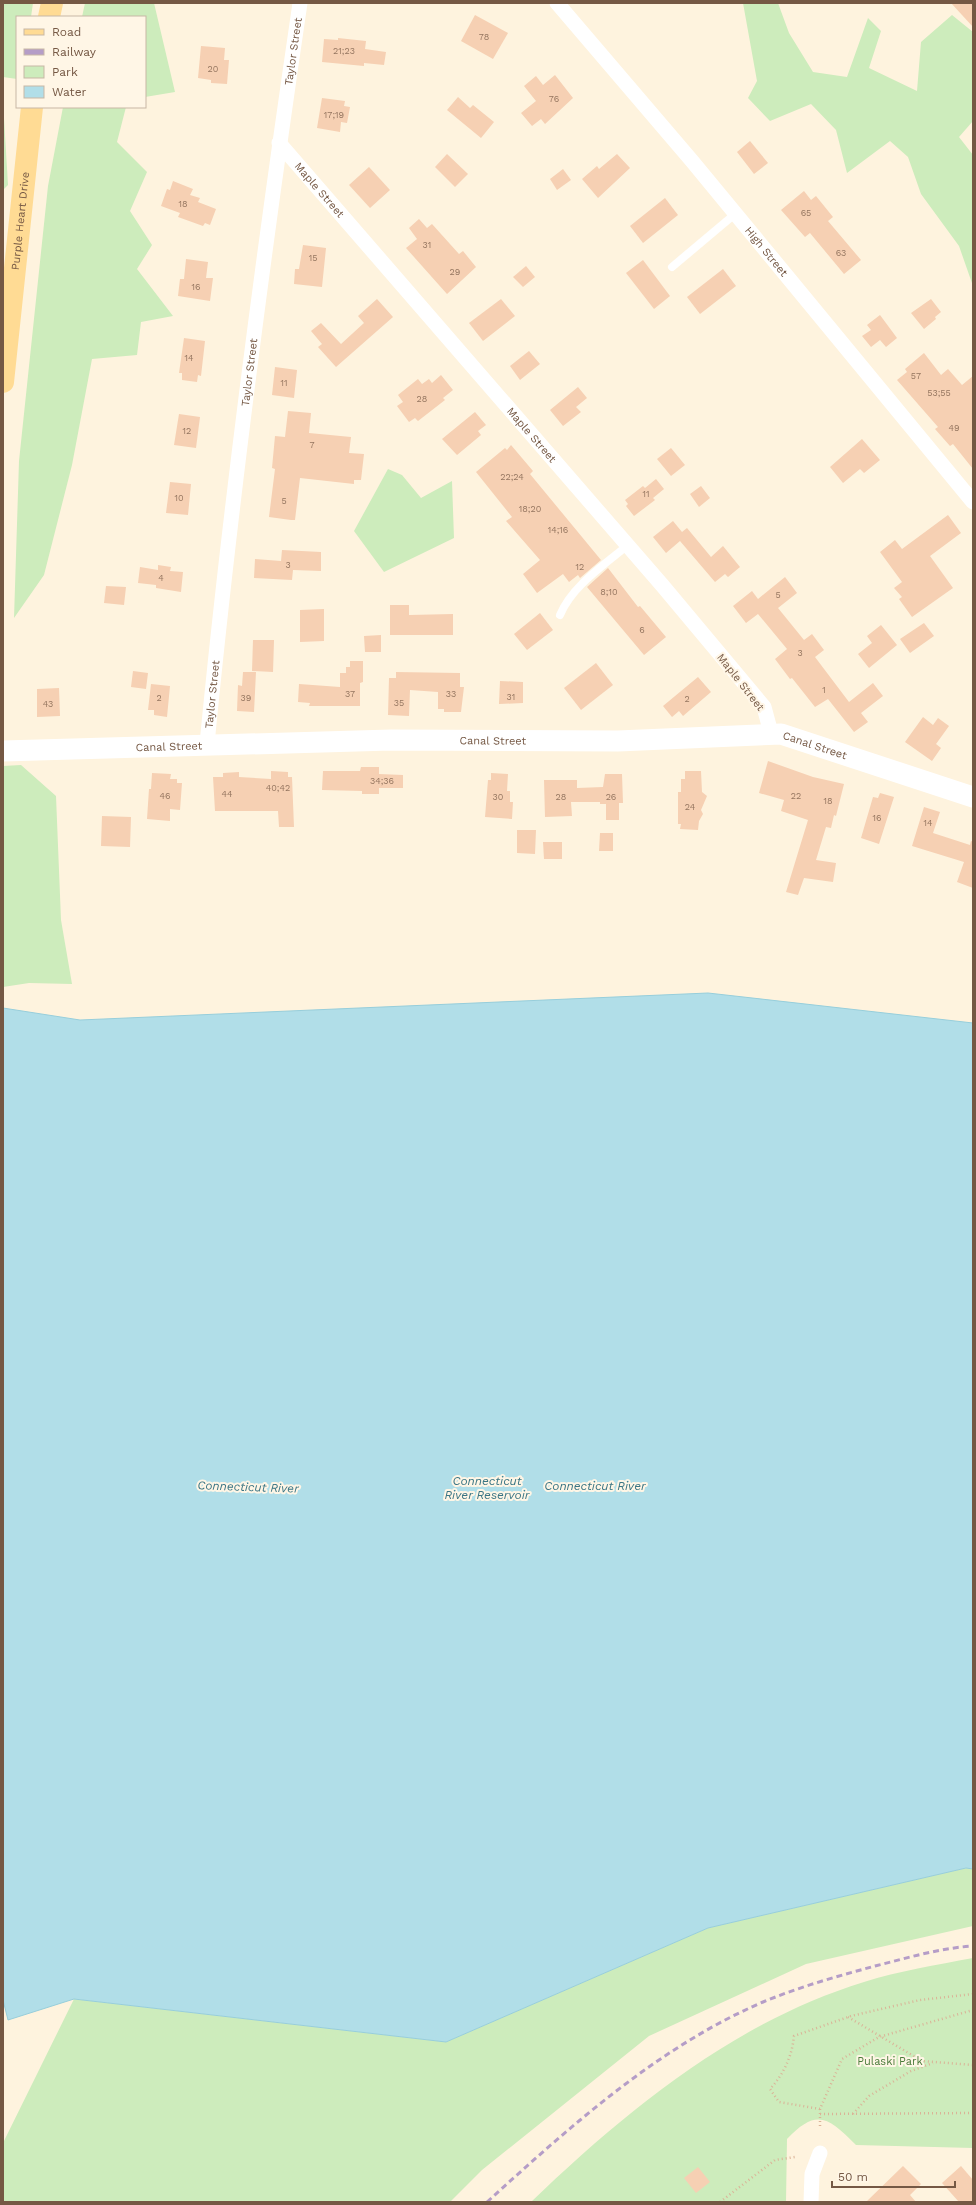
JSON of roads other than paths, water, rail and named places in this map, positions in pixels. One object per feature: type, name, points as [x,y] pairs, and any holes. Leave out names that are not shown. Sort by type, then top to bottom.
[{"type":"main road","points":[[49,16],[52,3]]},
{"type":"main road","name":"Purple Heart Drive","points":[[3,382],[32,108]]},
{"type":"street","name":"Taylor Street","points":[[207,744],[239,445],[300,3]]},
{"type":"street","name":"High Street","points":[[557,3],[692,161],[973,502]]},
{"type":"street","name":"Maple Street","points":[[280,143],[628,545],[764,707],[771,733]]},
{"type":"street","name":"Canal Street","points":[[3,751],[207,744],[391,740],[618,741],[771,733],[781,734],[973,797]]},
{"type":"street","points":[[811,2202],[812,2174],[820,2153]]},
{"type":"lane","points":[[672,267],[735,214]]},
{"type":"lane","points":[[560,616],[565,603],[576,591],[628,545]]},
{"type":"water","name":"Connecticut River Reservoir","points":[[708,993],[973,1023],[973,1869],[966,1868],[708,1928],[446,2042],[74,1999],[8,2020],[3,2000],[3,1008],[80,1020]]},
{"type":"railway","points":[[487,2202],[551,2145],[617,2090],[687,2042],[724,2020],[763,2002],[833,1978],[924,1954],[973,1946]]},
{"type":"water label","name":"Connecticut River","points":[[595,1486]]},
{"type":"water label","name":"Connecticut River","points":[[248,1487]]},
{"type":"park label","name":"Pulaski Park","points":[[890,2061]]}]
